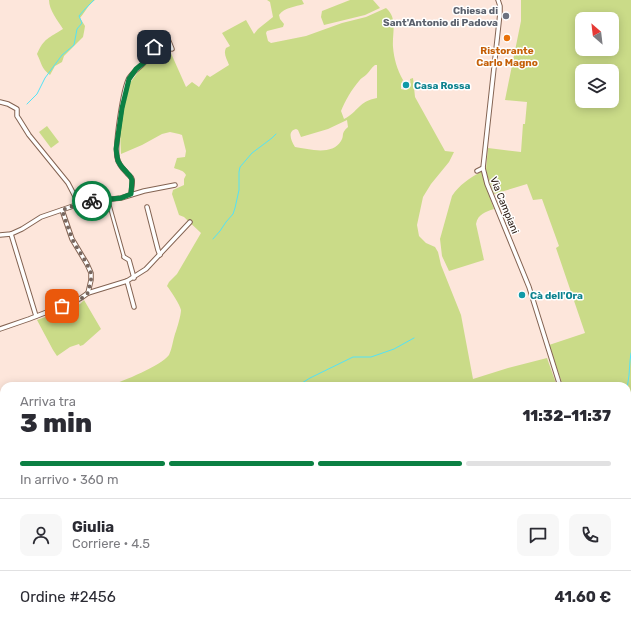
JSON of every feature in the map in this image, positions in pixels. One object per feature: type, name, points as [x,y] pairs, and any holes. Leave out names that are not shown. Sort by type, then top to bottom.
[{"type":"street","name":"Via Campiani","points":[[498,0],[500,13],[483,168],[529,287],[559,382]]},
{"type":"street","points":[[131,194],[132,180],[118,161],[116,149],[126,87],[129,79],[136,69],[147,60],[161,38],[164,37],[168,39],[172,50]]},
{"type":"street","points":[[0,102],[8,104],[18,110],[17,116],[29,135],[68,183],[79,204]]},
{"type":"street","points":[[477,171],[483,168]]},
{"type":"street","points":[[0,235],[12,234],[41,217],[86,202],[121,198],[131,194],[175,185]]},
{"type":"street","points":[[108,200],[124,258],[129,260],[134,278]]},
{"type":"street","points":[[147,207],[160,255]]},
{"type":"street","points":[[62,210],[72,239],[91,273],[88,293]]},
{"type":"street","points":[[0,329],[73,302],[82,298],[88,293],[134,278],[146,270],[190,222]]},
{"type":"street","points":[[12,234],[36,316]]},
{"type":"street","points":[[127,281],[134,307]]},
{"type":"green space","points":[[49,0],[95,0],[80,18],[85,26],[83,37],[64,56],[62,62],[55,66],[50,75],[43,68],[37,54],[45,41],[63,29],[52,11]]},
{"type":"green space","points":[[267,0],[302,0],[304,4],[281,12],[279,15],[284,24],[283,27],[267,31],[266,33],[268,41],[271,43],[306,36],[342,23],[366,17],[386,8],[390,12],[394,26],[394,56],[397,68],[403,80],[401,89],[405,90],[408,88],[410,85],[410,79],[413,78],[415,97],[445,151],[454,152],[449,162],[431,184],[423,197],[417,225],[419,236],[426,243],[435,247],[438,252],[441,265],[461,315],[473,379],[547,358],[556,382],[119,382],[158,364],[169,355],[181,310],[167,286],[177,274],[201,233],[184,217],[179,215],[172,194],[173,190],[184,185],[186,175],[182,171],[174,168],[177,158],[185,157],[186,151],[182,135],[170,132],[162,134],[121,154],[120,132],[122,109],[126,99],[127,87],[155,48],[164,39],[167,41],[186,87],[192,82],[199,87],[207,75],[210,77],[229,65],[225,52],[226,48],[230,46],[222,33],[246,20],[254,34],[273,17],[270,2]],"holes":[[[377,65],[377,98],[371,99],[362,104],[344,119],[341,111],[349,95],[372,67]],[[347,120],[348,127],[344,131],[341,141],[332,149],[320,150],[295,147],[292,142],[291,132],[296,129],[301,137],[328,129]]]},
{"type":"green space","points":[[350,0],[373,0],[380,8],[365,15],[324,25],[321,17],[322,11]]},
{"type":"green space","points":[[521,0],[631,0],[631,382],[562,382],[549,345],[585,333],[556,248],[559,246],[542,199],[533,200],[527,184],[494,194],[486,169],[488,148],[521,152],[523,124],[525,124],[527,102],[505,100],[521,21]]},
{"type":"green space","points":[[47,126],[59,142],[51,148],[39,132]]},
{"type":"green space","points":[[482,171],[494,209],[485,212],[480,216],[476,224],[484,260],[449,271],[442,256],[440,239],[452,196],[465,182]]},
{"type":"green space","points":[[84,300],[101,329],[83,345],[80,346],[79,344],[70,347],[57,356],[37,320],[48,316],[49,318],[53,317],[53,314],[80,304]]},
{"type":"waterway","points":[[27,104],[37,94],[45,78],[62,55],[74,45],[77,29],[82,23],[79,16],[94,0]]},
{"type":"waterway","points":[[213,239],[233,214],[239,190],[240,167],[252,153],[276,134]]},
{"type":"waterway","points":[[304,382],[353,357],[371,357],[394,349],[414,338]]},
{"type":"waterway","points":[[628,382],[631,353]]},
{"type":"way so far","points":[[62,306],[82,298],[88,293],[91,280],[91,273],[72,239],[62,210],[92,201]]},
{"type":"place","name":"Chiesa di Sant'Antonio di Padova","points":[[506,16]]},
{"type":"place","name":"Ristorante Carlo Magno","points":[[507,38]]},
{"type":"place","name":"Casa Rossa","points":[[406,85]]},
{"type":"place","name":"Cà dell'Ora","points":[[522,295]]},
{"type":"route","points":[[92,201],[121,198],[131,194],[132,180],[118,161],[116,149],[122,108],[129,79],[136,69],[147,60],[154,47]]}]
